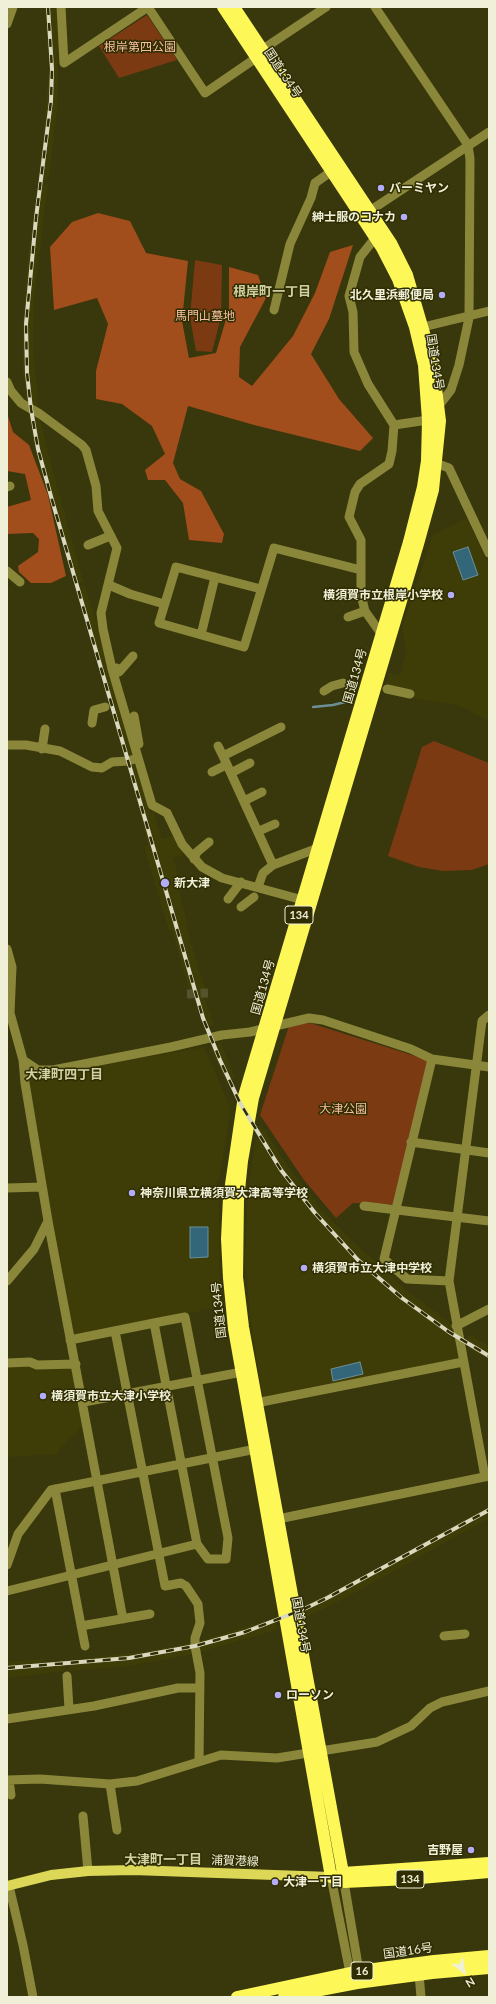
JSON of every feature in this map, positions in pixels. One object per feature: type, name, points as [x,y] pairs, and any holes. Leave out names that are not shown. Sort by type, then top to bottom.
[{"type":"highway","name":"国道134号","points":[[223,7],[366,213],[375,238],[398,279],[415,327],[424,365],[432,461],[432,490],[418,544],[271,1026],[244,1096],[229,1198],[227,1239],[229,1285],[234,1329],[256,1449],[273,1520]]},
{"type":"highway","name":"国道134号","points":[[234,7],[257,54],[332,171],[392,243],[407,275],[433,364],[440,421],[432,461],[423,487],[409,542],[303,900],[253,1098],[242,1161],[238,1200],[237,1277],[243,1327],[273,1520],[339,1877]]},
{"type":"highway","name":"134","points":[[339,1877],[489,1863]]},
{"type":"highway","name":"134","points":[[339,1877],[409,1879],[489,1872]]},
{"type":"highway","name":"国道16号","points":[[237,1997],[434,1961],[489,1956]]},
{"type":"highway","name":"国道16号","points":[[284,1997],[355,1976],[419,1974],[489,1968]]},
{"type":"main road","name":"浦賀港線","points":[[8,1886],[51,1875],[88,1871],[133,1870],[339,1877]]},
{"type":"street","points":[[7,24],[13,7]]},
{"type":"street","points":[[61,7],[64,63],[148,7],[204,93],[257,54],[326,7]]},
{"type":"street","points":[[375,7],[468,145],[470,159],[468,315],[459,365],[451,390],[438,408]]},
{"type":"street","points":[[366,213],[489,132]]},
{"type":"street","points":[[274,310],[281,265],[311,198],[315,183],[332,171]]},
{"type":"street","points":[[375,238],[360,257],[349,296],[353,312],[354,352],[368,384],[394,426],[389,464],[360,484],[354,492],[348,517],[361,540],[361,595],[365,611],[382,635]]},
{"type":"street","points":[[423,327],[489,311]]},
{"type":"street","points":[[7,382],[11,391],[21,403],[40,414],[82,445],[86,450],[96,486],[98,512],[117,548],[101,620],[112,669],[152,805],[167,813],[182,844],[202,867],[222,878],[303,900]]},
{"type":"street","points":[[394,426],[428,420]]},
{"type":"street","points":[[432,461],[450,468],[489,553]]},
{"type":"street","points":[[101,518],[104,499]]},
{"type":"street","points":[[88,545],[110,536]]},
{"type":"street","points":[[262,589],[176,567],[159,623],[244,648],[262,589],[274,548],[361,570]]},
{"type":"street","points":[[7,571],[20,582]]},
{"type":"street","points":[[201,635],[215,577]]},
{"type":"street","points":[[109,585],[130,594],[164,604]]},
{"type":"street","points":[[348,617],[365,611]]},
{"type":"street","points":[[112,669],[117,668],[119,672],[133,656]]},
{"type":"street","points":[[324,691],[343,682]]},
{"type":"street","points":[[387,689],[410,694]]},
{"type":"street","points":[[92,723],[94,710],[106,707]]},
{"type":"street","points":[[7,745],[26,745],[60,751],[92,767],[102,768],[112,762],[138,759],[142,756],[134,716]]},
{"type":"street","points":[[212,772],[225,760],[281,727]]},
{"type":"street","points":[[42,749],[44,729]]},
{"type":"street","points":[[218,746],[259,831],[273,865]]},
{"type":"street","points":[[231,773],[250,763]]},
{"type":"street","points":[[244,801],[262,792]]},
{"type":"street","points":[[259,831],[275,824]]},
{"type":"street","points":[[194,859],[197,852],[209,842]]},
{"type":"street","points":[[258,887],[263,873],[273,865],[318,848]]},
{"type":"street","points":[[228,899],[241,882]]},
{"type":"street","points":[[241,907],[254,897]]},
{"type":"street","points":[[7,949],[12,967],[10,1013],[23,1060],[25,1083],[42,1187],[70,1340],[84,1402],[123,1619]]},
{"type":"street","points":[[273,1520],[487,1477],[456,1326],[449,1281],[475,1065],[482,1020],[489,1015]]},
{"type":"street","points":[[23,1060],[38,1070],[53,1070],[171,1047],[222,1035],[250,1032],[309,1018],[323,1020],[411,1049],[432,1059],[489,1067]]},
{"type":"street","points":[[432,1059],[385,1253],[385,1262],[407,1279],[449,1281]]},
{"type":"street","points":[[411,1142],[489,1153]]},
{"type":"street","points":[[7,1188],[42,1187]]},
{"type":"street","points":[[364,1206],[489,1221]]},
{"type":"street","points":[[7,1281],[34,1249],[48,1220]]},
{"type":"street","points":[[456,1326],[489,1309]]},
{"type":"street","points":[[70,1340],[154,1323],[185,1317],[228,1538],[226,1559],[208,1559],[197,1544],[154,1323]]},
{"type":"street","points":[[115,1331],[129,1394],[165,1586],[181,1583],[186,1586],[198,1604],[200,1623],[195,1638],[195,1646],[200,1674],[199,1761]]},
{"type":"street","points":[[7,1363],[30,1362],[37,1365],[76,1364]]},
{"type":"street","points":[[256,1403],[463,1362]]},
{"type":"street","points":[[84,1402],[242,1372]]},
{"type":"street","points":[[7,1565],[18,1534],[51,1490],[256,1449]]},
{"type":"street","points":[[55,1489],[85,1646]]},
{"type":"street","points":[[7,1592],[113,1563],[197,1544]]},
{"type":"street","points":[[81,1626],[150,1614]]},
{"type":"street","points":[[444,1636],[465,1634]]},
{"type":"street","points":[[67,1676],[69,1710]]},
{"type":"street","points":[[7,1719],[69,1710],[178,1688],[200,1688]]},
{"type":"street","points":[[11,1795],[8,1780],[40,1779],[110,1784],[137,1782],[221,1755],[277,1758],[377,1742],[411,1726],[430,1708],[442,1702],[489,1691]]},
{"type":"street","points":[[110,1784],[117,1830]]},
{"type":"street","points":[[83,1816],[88,1871]]},
{"type":"street","points":[[339,1877],[355,1976]]},
{"type":"street","points":[[339,1877],[355,1976]]},
{"type":"street","points":[[8,1886],[23,1945],[33,1997]]},
{"type":"street","points":[[419,1974],[421,1997]]},
{"type":"shaded area","points":[[45,7],[56,7],[58,42],[58,102],[49,179],[38,182],[49,70]]},
{"type":"shaded area","points":[[48,184],[34,299],[33,348],[39,410],[27,403],[23,372],[23,324],[28,256],[38,187]]},
{"type":"shaded area","points":[[98,213],[130,221],[146,253],[188,261],[182,321],[189,358],[216,353],[229,309],[229,267],[258,275],[266,298],[240,347],[239,377],[252,386],[293,336],[315,293],[330,252],[353,245],[329,319],[311,354],[339,399],[373,438],[360,451],[254,425],[188,406],[173,463],[180,479],[201,491],[224,534],[222,543],[189,540],[183,503],[165,480],[148,480],[145,470],[165,454],[152,426],[122,404],[96,399],[96,371],[108,324],[97,298],[54,310],[50,247],[72,222]]},
{"type":"shaded area","points":[[27,409],[39,416],[84,583],[74,581],[35,450]]},
{"type":"shaded area","points":[[7,413],[13,432],[29,445],[48,495],[66,576],[51,583],[31,583],[19,572],[18,566],[38,552],[39,539],[33,533],[7,534],[7,507],[31,500],[25,474],[7,471]]},
{"type":"shaded area","name":"横須賀市立根岸小学校","points":[[466,518],[489,563],[489,721],[458,705],[389,695],[390,686],[386,683],[389,673],[400,675],[406,653],[402,627],[433,535]]},
{"type":"shaded area","points":[[75,586],[85,586],[135,756],[125,759]]},
{"type":"shaded area","points":[[136,762],[151,813],[154,812],[162,839],[174,836],[177,844],[180,843],[184,855],[173,858],[183,891],[180,892],[180,897],[188,925],[186,926],[206,992],[203,993],[214,1024],[205,1028],[192,989],[189,989],[172,930],[169,931],[144,847],[148,845],[127,764]]},
{"type":"shaded area","points":[[221,1043],[235,1077],[227,1084],[210,1048]]},
{"type":"shaded area","name":"神奈川県立横須賀大津高等学校","points":[[204,1047],[231,1109],[219,1181],[216,1184],[219,1202],[220,1307],[73,1336],[26,1084],[30,1078]]},
{"type":"shaded area","name":"横須賀市立大津中学校","points":[[261,1124],[287,1165],[321,1209],[342,1231],[407,1291],[453,1325],[448,1334],[456,1340],[458,1357],[456,1359],[263,1398],[251,1325],[245,1263],[248,1190],[256,1139],[257,1140]]},
{"type":"shaded area","points":[[469,1334],[489,1346],[489,1359],[469,1349],[467,1338]]},
{"type":"shaded area","name":"横須賀市立大津小学校","points":[[7,1364],[28,1364],[31,1367],[76,1364],[83,1425],[60,1449],[58,1454],[7,1457]]},
{"type":"shaded area","points":[[489,1506],[489,1518],[366,1587],[306,1618],[304,1606],[361,1577]]},
{"type":"shaded area","points":[[275,1618],[277,1630],[197,1653],[196,1642]]},
{"type":"shaded area","points":[[193,1643],[194,1654],[129,1666],[68,1671],[68,1661],[148,1651]]},
{"type":"shaded area","points":[[44,1659],[45,1662],[65,1661],[65,1671],[7,1678],[7,1662]]},
{"type":"green space","name":"根岸第四公園","points":[[147,15],[177,60],[119,78],[99,46]]},
{"type":"green space","name":"馬門山墓地","points":[[195,260],[222,265],[221,317],[212,352],[196,351],[190,317]]},
{"type":"green space","points":[[434,741],[489,763],[489,864],[472,870],[443,871],[419,867],[388,856],[422,747]]},
{"type":"green space","name":"大津公園","points":[[310,1023],[431,1061],[393,1204],[353,1203],[336,1218],[304,1180],[260,1115],[289,1026]]},
{"type":"water","points":[[468,547],[478,575],[463,580],[453,552]]},
{"type":"water","points":[[190,1227],[208,1227],[208,1257],[190,1258]]},
{"type":"water","points":[[360,1362],[363,1374],[333,1381],[331,1369]]},
{"type":"waterway","points":[[313,707],[333,705],[353,700]]},
{"type":"tunnel","points":[[187,994],[208,993]]},
{"type":"railway","points":[[48,7],[52,69],[51,101],[36,218],[26,324],[27,373],[31,409],[38,449],[52,500],[203,1018],[240,1103],[281,1170],[315,1213],[358,1260],[402,1298],[449,1332],[489,1356]]},
{"type":"railway","points":[[7,1668],[129,1658],[195,1646],[245,1632],[304,1609],[327,1598],[489,1510]]},
{"type":"place","name":"バーミヤン","points":[[381,188]]},
{"type":"place","name":"紳士服のコナカ","points":[[404,217]]},
{"type":"place","name":"北久里浜郵便局","points":[[442,295]]},
{"type":"place","name":"横須賀市立根岸小学校","points":[[451,595]]},
{"type":"place","name":"新大津","points":[[165,883]]},
{"type":"place","name":"神奈川県立横須賀大津高等学校","points":[[132,1193]]},
{"type":"place","name":"横須賀市立大津中学校","points":[[304,1268]]},
{"type":"place","name":"横須賀市立大津小学校","points":[[43,1396]]},
{"type":"place","name":"ローソン","points":[[278,1695]]},
{"type":"place","name":"吉野屋","points":[[471,1850]]},
{"type":"place","name":"大津一丁目","points":[[275,1882]]},
{"type":"district","name":"根岸町一丁目","points":[[272,292]]},
{"type":"district","name":"大津町四丁目","points":[[64,1075]]},
{"type":"district","name":"大津町一丁目","points":[[163,1860]]}]
